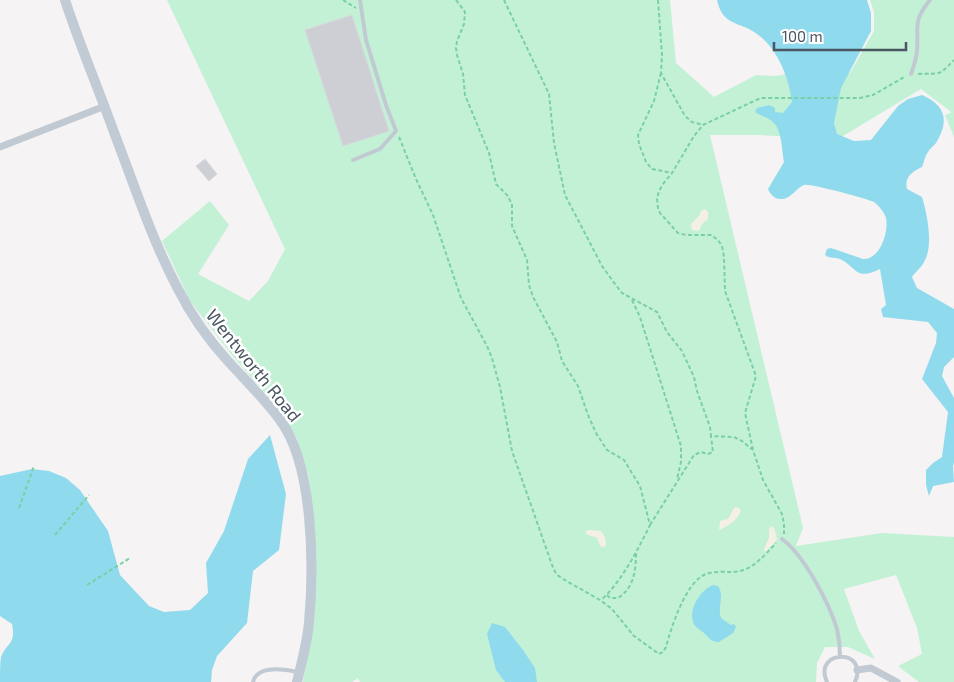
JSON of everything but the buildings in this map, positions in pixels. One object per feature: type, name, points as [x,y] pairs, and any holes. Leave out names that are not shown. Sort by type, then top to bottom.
[{"type":"main road","name":"Wentworth Road","points":[[65,0],[145,215],[178,291],[213,343],[282,422],[292,440],[303,479],[308,521],[311,583],[309,624],[298,677]]},
{"type":"street","points":[[0,147],[105,106]]},
{"type":"street","points":[[858,670],[871,668],[897,682]]},
{"type":"lane","points":[[353,160],[380,149],[396,131],[366,40],[360,0]]},
{"type":"lane","points":[[911,74],[917,49],[916,26],[919,16],[930,0]]},
{"type":"lane","points":[[782,539],[800,556],[832,614],[837,630],[840,656]]},
{"type":"lane","points":[[827,682],[824,676],[828,661],[840,656],[853,661],[858,670],[856,682]]},
{"type":"lane","points":[[253,682],[254,677],[259,673],[271,670],[283,669],[298,677]]},
{"type":"path","points":[[343,0],[362,11]]},
{"type":"path","points":[[456,0],[465,12],[464,24],[456,48],[464,74],[466,95],[489,153],[496,184],[507,195],[512,204],[512,226],[527,260],[529,285],[533,297],[557,342],[562,361],[578,386],[596,433],[608,450],[624,460],[640,486],[650,526]]},
{"type":"path","points":[[504,0],[549,94],[554,143],[565,196],[602,266],[622,293],[657,312],[667,332],[682,351],[694,377],[696,391],[710,427],[713,452],[708,454],[701,452],[694,455],[677,479],[636,553],[607,595],[600,600]]},
{"type":"path","points":[[658,0],[662,55],[661,73],[654,100],[638,135],[639,144],[646,162],[652,169],[672,173]]},
{"type":"path","points":[[396,131],[432,215],[461,298],[492,358],[500,387],[512,451],[556,574],[612,609],[634,636],[660,654],[666,647],[678,609],[700,577],[706,573],[740,572],[750,567],[782,539],[785,529],[782,514],[763,480],[753,450],[745,413],[756,376],[725,291],[722,246],[711,235],[686,235],[678,233],[660,213],[658,208],[659,191],[703,125],[761,98],[855,99],[872,95],[911,74],[934,75],[944,71],[954,60]]},
{"type":"path","points":[[661,73],[685,116],[692,122],[703,125]]},
{"type":"path","points":[[632,300],[640,317],[680,446],[681,462],[677,479]]},
{"type":"path","points":[[711,436],[734,437],[753,450]]},
{"type":"path","points":[[19,508],[34,466]]},
{"type":"path","points":[[55,534],[89,495]]},
{"type":"path","points":[[607,595],[610,598],[618,598],[632,583],[635,575],[636,553]]},
{"type":"path","points":[[87,585],[130,558]]},
{"type":"green space","points":[[167,0],[670,0],[676,63],[714,97],[756,75],[775,76],[794,73],[842,75],[850,73],[874,31],[874,12],[870,0],[954,0],[954,137],[945,115],[951,113],[950,111],[921,89],[838,139],[710,135],[803,528],[796,546],[882,533],[954,537],[954,682],[919,682],[898,666],[922,654],[917,628],[896,575],[844,589],[859,631],[875,659],[848,647],[825,647],[817,663],[816,682],[360,682],[358,678],[352,682],[303,682],[309,649],[316,557],[309,478],[296,437],[273,403],[231,354],[190,301],[162,241],[210,201],[229,225],[198,274],[249,301],[268,281],[285,249]]},
{"type":"sand","points":[[705,209],[708,212],[708,219],[702,224],[699,231],[692,230],[691,224],[701,211]]},
{"type":"sand","points":[[737,507],[741,510],[738,517],[729,525],[719,530],[720,521],[728,519],[734,508]]},
{"type":"sand","points":[[772,526],[777,540],[765,552],[764,549],[769,538],[769,528]]},
{"type":"sand","points":[[586,531],[601,531],[605,537],[605,547],[600,546],[597,538],[586,534]]},
{"type":"water","points":[[717,0],[867,0],[871,13],[871,31],[841,88],[834,123],[837,134],[854,141],[871,140],[898,106],[908,99],[922,95],[936,103],[943,114],[943,127],[936,143],[927,154],[922,167],[910,175],[906,185],[907,189],[922,197],[929,230],[927,255],[923,264],[912,277],[917,288],[954,309],[954,357],[944,367],[942,376],[954,398],[954,482],[933,486],[929,496],[926,485],[926,470],[942,457],[948,412],[922,379],[936,343],[937,333],[928,322],[883,317],[881,309],[886,305],[880,269],[866,274],[857,272],[840,259],[825,255],[827,249],[831,248],[863,259],[869,258],[879,250],[885,237],[887,224],[884,214],[876,203],[808,185],[801,186],[785,199],[777,199],[770,193],[768,189],[784,162],[781,141],[778,130],[773,122],[755,112],[757,108],[769,105],[775,108],[775,112],[783,113],[792,102],[788,83],[777,56],[771,48],[757,34],[723,15]]},
{"type":"water","points":[[270,435],[286,494],[279,550],[253,571],[247,623],[217,656],[212,670],[211,682],[0,682],[1,657],[12,640],[13,631],[12,624],[0,616],[0,476],[32,469],[49,471],[66,478],[80,490],[108,531],[120,575],[149,606],[164,612],[190,610],[208,593],[206,563],[224,531],[248,459]]},
{"type":"water","points":[[713,585],[718,586],[721,594],[721,618],[731,625],[734,624],[736,627],[733,633],[719,642],[712,640],[697,628],[692,619],[692,613],[699,596]]},
{"type":"water","points":[[492,623],[505,627],[523,650],[535,668],[537,682],[505,682],[496,670],[487,634]]}]
